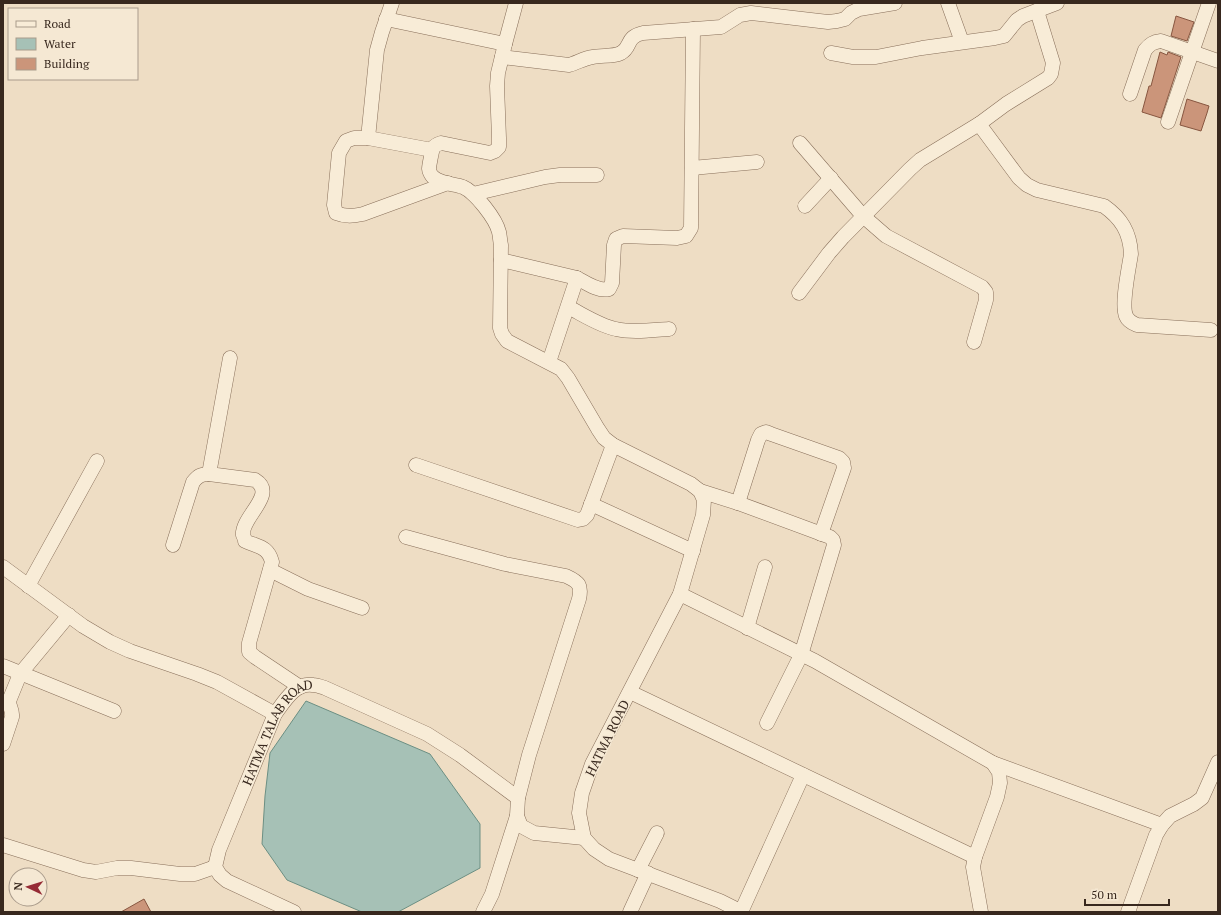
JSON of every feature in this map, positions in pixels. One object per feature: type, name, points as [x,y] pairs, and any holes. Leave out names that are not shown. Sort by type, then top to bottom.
[{"type":"street","points":[[368,138],[378,50],[392,3]]},
{"type":"street","points":[[516,3],[498,73],[499,147],[490,153],[441,143],[437,144],[432,150],[429,170],[432,177],[464,188],[473,194],[495,223],[499,232],[501,245],[500,328],[502,334],[507,341],[513,345],[549,362],[560,369],[568,378],[604,438],[613,445],[691,484],[702,496],[738,503],[821,534],[833,540],[834,545],[801,655],[767,723]]},
{"type":"street","points":[[386,19],[504,50],[569,65],[592,56],[614,55],[621,53],[626,49],[631,38],[635,34],[721,27],[740,14],[751,13],[837,22],[845,19],[851,13],[859,9],[895,3]]},
{"type":"street","points":[[948,3],[962,42]]},
{"type":"street","points":[[831,53],[853,57],[876,57],[922,48],[1004,36],[1017,20],[1023,16],[1057,3]]},
{"type":"street","points":[[1168,122],[1209,3]]},
{"type":"street","points":[[799,293],[829,253],[863,216],[920,160],[979,124],[1006,104],[1048,78],[1051,74],[1053,63],[1037,11]]},
{"type":"street","points":[[500,260],[577,278],[605,290],[609,288],[612,283],[614,245],[616,239],[623,236],[677,238],[686,236],[692,228],[693,30]]},
{"type":"street","points":[[1130,94],[1145,50],[1154,42],[1161,41],[1218,61]]},
{"type":"street","points":[[979,124],[1019,178],[1027,185],[1037,190],[1104,206],[1119,219],[1128,234],[1131,245],[1123,307],[1130,323],[1137,325],[1211,330]]},
{"type":"street","points":[[432,150],[368,138],[354,138],[346,141],[339,153],[334,205],[336,213],[342,216],[363,214],[448,183]]},
{"type":"street","points":[[800,143],[863,216],[886,236],[982,287],[986,292],[986,300],[974,342]]},
{"type":"street","points":[[692,168],[757,162]]},
{"type":"street","points":[[473,194],[545,177],[560,175],[597,175]]},
{"type":"street","points":[[805,206],[831,178]]},
{"type":"street","points":[[549,362],[577,278]]},
{"type":"street","points":[[568,307],[616,330],[669,329]]},
{"type":"street","points":[[209,474],[230,358]]},
{"type":"street","points":[[738,503],[761,434],[766,432],[839,458],[843,462],[844,468],[821,534]]},
{"type":"street","points":[[416,465],[578,520],[583,519],[587,515],[613,445]]},
{"type":"street","points":[[28,586],[97,461]]},
{"type":"street","points":[[173,545],[193,482],[201,474],[255,480],[260,483],[263,490],[262,497],[245,525],[243,534],[245,541],[265,549],[270,554],[272,562],[249,643],[249,652],[300,687]]},
{"type":"street","name":"HATMA ROAD","points":[[584,838],[579,813],[582,793],[592,764],[680,594],[703,515],[702,496]]},
{"type":"street","points":[[591,504],[693,550]]},
{"type":"street","points":[[406,537],[505,564],[566,576],[574,580],[579,585],[581,590],[529,755],[518,798],[517,816],[492,894],[483,912]]},
{"type":"street","points":[[3,567],[69,615],[110,642],[130,651],[217,682],[276,714]]},
{"type":"street","points":[[747,628],[765,567]]},
{"type":"street","points":[[270,570],[308,589],[362,608]]},
{"type":"street","points":[[680,594],[815,661],[993,763],[1162,825]]},
{"type":"street","points":[[3,744],[13,713],[9,705],[9,701],[20,674],[69,615]]},
{"type":"street","points":[[3,666],[114,711]]},
{"type":"street","name":"HATMA TALAB ROAD","points":[[215,867],[218,850],[276,714],[287,698],[300,687],[313,684],[427,734],[460,755],[518,798]]},
{"type":"street","points":[[630,692],[974,857]]},
{"type":"street","points":[[1128,912],[1156,835],[1162,825],[1170,816],[1194,804],[1202,798],[1218,762]]},
{"type":"street","points":[[981,912],[973,867],[974,857],[997,797],[1000,783],[999,772],[993,763]]},
{"type":"street","points":[[517,816],[521,826],[534,833],[584,838],[594,849],[609,858],[720,901],[737,911],[803,775]]},
{"type":"street","points":[[630,912],[657,833]]},
{"type":"street","points":[[3,845],[83,870],[96,872],[117,868],[132,868],[180,874],[195,874],[215,867],[220,875],[227,881],[294,912]]},
{"type":"water","points":[[306,701],[430,754],[480,824],[480,868],[398,912],[362,912],[287,880],[262,844],[265,796],[270,753]]},
{"type":"building","points":[[1176,16],[1194,22],[1187,41],[1171,36]]},
{"type":"building","points":[[1160,52],[1167,55],[1168,52],[1181,57],[1161,118],[1142,112]]},
{"type":"building","points":[[1187,99],[1209,106],[1201,131],[1180,125]]},
{"type":"building","points":[[144,899],[151,912],[121,912]]}]
